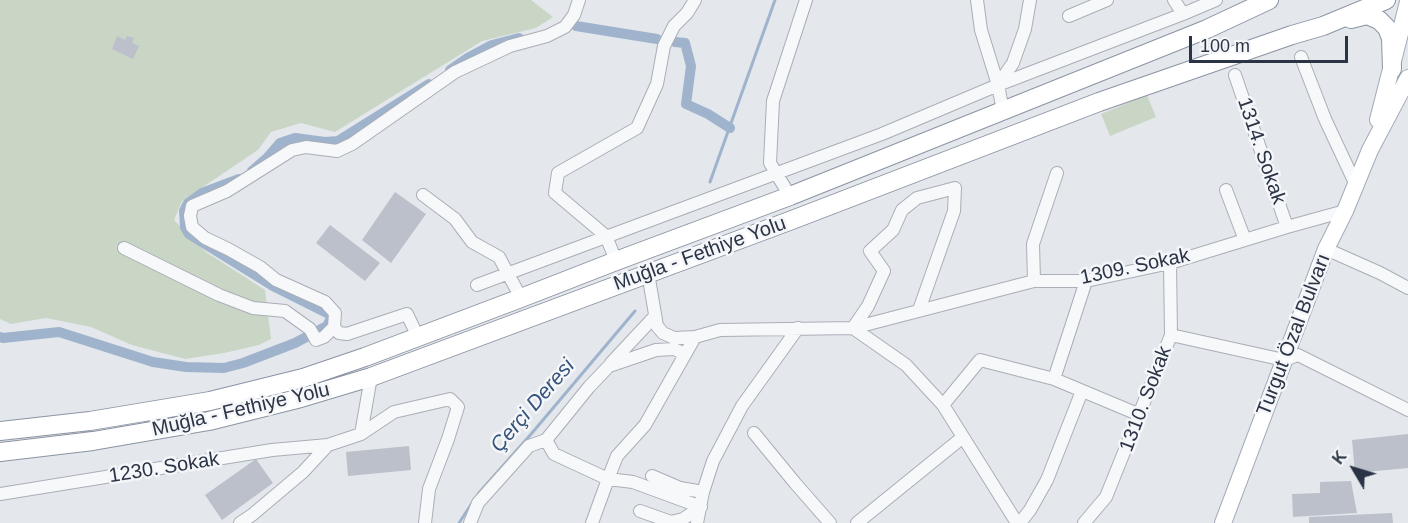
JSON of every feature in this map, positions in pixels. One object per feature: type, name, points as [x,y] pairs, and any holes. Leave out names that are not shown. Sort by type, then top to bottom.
[{"type":"highway","name":"Muğla - Fethiye Yolu","points":[[0,431],[90,421],[210,401],[303,378],[365,357],[790,196],[1207,29],[1269,0]]},
{"type":"highway","name":"Muğla - Fethiye Yolu","points":[[0,452],[93,441],[209,421],[301,399],[371,377],[792,220],[1099,102],[1323,26],[1386,0]]},
{"type":"highway","points":[[1323,26],[1367,15],[1379,20],[1387,28],[1391,38],[1392,69]]},
{"type":"main road","name":"Turgut Özal Bulvarı","points":[[1370,150],[1408,2]]},
{"type":"main road","name":"Turgut Özal Bulvarı","points":[[1223,523],[1326,249],[1345,211],[1370,150],[1408,78]]},
{"type":"street","points":[[124,248],[219,295],[253,308],[285,311],[313,334],[324,337],[334,327],[335,313],[325,302],[276,280],[260,267],[205,238],[192,227],[190,216],[192,206],[227,191],[292,150],[306,147],[337,151],[455,72],[510,46],[547,36],[565,27],[574,15],[579,0]]},
{"type":"street","points":[[616,261],[606,236],[555,193],[558,172],[637,128],[657,84],[664,46],[674,26],[687,13],[695,0]]},
{"type":"street","points":[[790,196],[770,163],[773,101],[806,0]]},
{"type":"street","points":[[977,0],[981,30],[998,85],[1003,111]]},
{"type":"street","points":[[998,85],[1013,63],[1025,30],[1030,0]]},
{"type":"street","points":[[1068,16],[1107,0]]},
{"type":"street","points":[[1174,0],[1183,14]]},
{"type":"street","points":[[477,285],[882,134],[998,85],[1216,0]]},
{"type":"street","points":[[1301,57],[1325,119],[1355,183]]},
{"type":"street","name":"1314. Sokak","points":[[1235,75],[1287,227]]},
{"type":"street","points":[[1034,281],[1033,244],[1058,173]]},
{"type":"street","points":[[919,310],[954,211],[955,188],[916,198],[902,210],[893,230],[870,251],[884,271],[868,306],[853,328],[906,365],[943,405],[1019,523],[1030,510],[1047,480],[1082,391]]},
{"type":"street","points":[[1226,190],[1245,240]]},
{"type":"street","points":[[423,195],[455,219],[472,242],[499,257],[521,298]]},
{"type":"street","name":"1309. Sokak","points":[[655,316],[657,326],[663,333],[674,338],[695,337],[720,330],[853,328],[1034,281],[1086,281],[1170,263],[1345,211]]},
{"type":"street","points":[[1326,249],[1408,288]]},
{"type":"street","name":"1310. Sokak","points":[[1084,523],[1107,497],[1171,335],[1170,263]]},
{"type":"street","points":[[470,523],[478,503],[530,446],[546,440],[589,387],[655,316],[648,273]]},
{"type":"street","points":[[1054,379],[1086,281]]},
{"type":"street","points":[[334,327],[339,333],[347,334],[407,314],[418,337]]},
{"type":"street","points":[[697,523],[703,492],[713,461],[742,406],[798,328]]},
{"type":"street","points":[[1171,335],[1284,360],[1298,355],[1408,410]]},
{"type":"street","points":[[592,523],[617,456],[645,425],[695,337]]},
{"type":"street","points":[[609,366],[656,350],[674,349],[685,354]]},
{"type":"street","points":[[943,405],[980,360],[1054,379],[1140,415]]},
{"type":"street","points":[[361,434],[371,377]]},
{"type":"street","name":"1230. Sokak","points":[[0,494],[272,450],[328,445],[361,434],[394,412],[450,399],[458,407],[429,489],[425,523]]},
{"type":"street","points":[[754,433],[830,523]]},
{"type":"street","points":[[856,523],[963,437]]},
{"type":"street","points":[[546,440],[554,454],[608,479],[633,482],[700,507]]},
{"type":"street","points":[[240,523],[303,472],[328,445]]},
{"type":"street","points":[[652,476],[680,488],[703,492]]},
{"type":"street","points":[[640,511],[670,522],[683,519],[700,507]]},
{"type":"green space","points":[[0,0],[531,0],[553,17],[536,28],[482,41],[335,132],[301,123],[271,132],[258,150],[182,201],[174,220],[206,252],[265,290],[271,339],[259,345],[185,359],[132,345],[91,327],[46,318],[11,324],[0,319]]},
{"type":"green space","points":[[1147,95],[1156,117],[1110,136],[1101,114]]},
{"type":"building","points":[[117,36],[125,40],[127,36],[134,38],[132,43],[139,46],[133,59],[112,49]]},
{"type":"building","points":[[395,192],[426,214],[391,263],[362,240]]},
{"type":"building","points":[[330,225],[380,263],[365,281],[316,243]]},
{"type":"building","points":[[1408,434],[1408,468],[1355,473],[1352,440]]},
{"type":"building","points":[[409,446],[411,470],[348,476],[346,452]]},
{"type":"building","points":[[256,459],[273,483],[222,520],[205,495]]},
{"type":"building","points":[[1351,481],[1357,513],[1293,517],[1292,494],[1320,493],[1320,482]]},
{"type":"building","points":[[1392,513],[1393,523],[1309,523],[1309,517]]},
{"type":"waterway","name":"Çerçi Deresi","points":[[710,182],[775,0]]},
{"type":"waterway","points":[[576,26],[657,39]]},
{"type":"waterway","points":[[450,70],[492,45],[519,38]]},
{"type":"waterway","points":[[675,42],[685,43],[691,66],[686,104],[730,128]]},
{"type":"waterway","points":[[252,171],[280,143],[295,138],[325,142],[338,141],[429,84]]},
{"type":"waterway","points":[[0,337],[59,332],[153,362],[186,367],[224,368],[295,343],[327,326],[331,318],[329,314],[273,286],[189,234],[185,227],[184,211],[188,203],[202,193],[239,179]]},
{"type":"waterway","name":"Çerçi Deresi","points":[[478,494],[635,311]]},
{"type":"waterway","name":"Çerçi Deresi","points":[[459,523],[474,500]]}]
